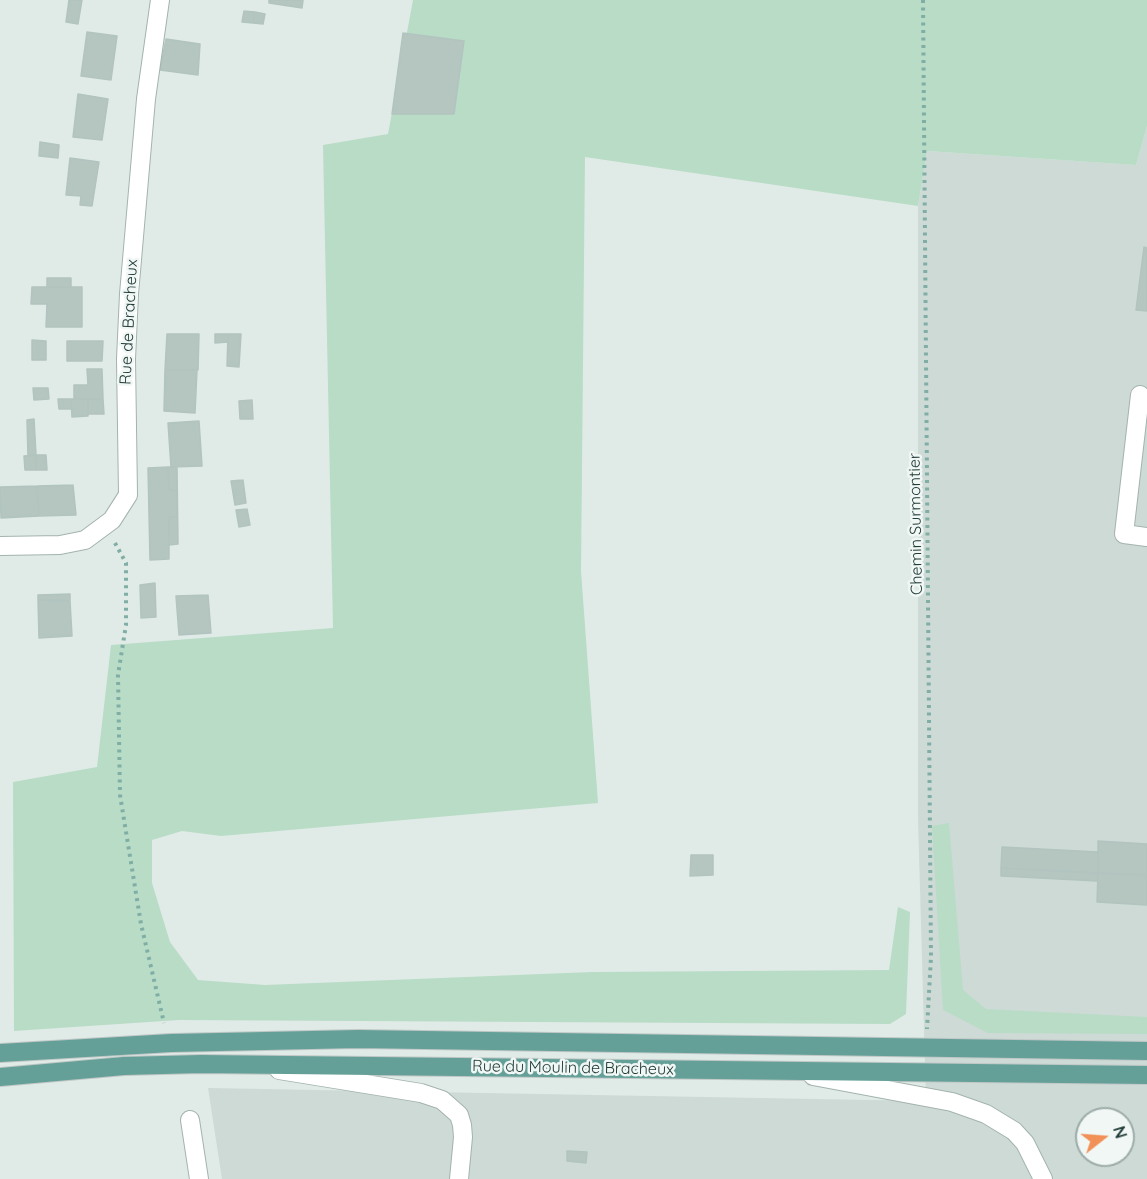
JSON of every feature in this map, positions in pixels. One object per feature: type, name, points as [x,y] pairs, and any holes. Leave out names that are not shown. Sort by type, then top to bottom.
[{"type":"main road","name":"Rue du Moulin de Bracheux","points":[[0,1053],[171,1043],[357,1039],[1147,1051]]},
{"type":"main road","name":"Rue du Moulin de Bracheux","points":[[0,1077],[124,1066],[242,1065],[1147,1075]]},
{"type":"street","name":"Rue de Bracheux","points":[[0,546],[74,544],[106,527],[125,504],[129,486],[126,386],[129,294],[144,121],[160,0]]},
{"type":"street","points":[[1140,395],[1124,534],[1147,537]]},
{"type":"street","points":[[242,1065],[432,1095],[450,1106],[459,1115],[463,1137],[460,1173]]},
{"type":"street","points":[[787,1071],[952,1102],[986,1114],[1014,1131],[1024,1143],[1043,1179]]},
{"type":"street","points":[[190,1120],[199,1179]]},
{"type":"path","name":"Chemin Surmontier","points":[[923,0],[931,957],[926,1047]]},
{"type":"path","points":[[106,527],[126,563],[126,625],[118,675],[120,795],[146,948],[156,995],[171,1043]]},
{"type":"shaded area","points":[[1147,126],[1147,1179],[222,1179],[208,1088],[926,1101],[918,818],[918,206],[927,151],[1136,165]]},
{"type":"green space","points":[[413,0],[1147,0],[1147,126],[1136,165],[927,151],[918,206],[585,157],[581,571],[598,803],[221,836],[182,831],[152,840],[152,883],[170,942],[198,980],[265,985],[592,972],[889,970],[898,907],[910,912],[906,1014],[890,1024],[179,1020],[14,1031],[13,782],[97,767],[111,645],[333,628],[323,145],[388,134]]},
{"type":"green space","points":[[949,823],[963,990],[986,1009],[1147,1017],[1147,1034],[988,1033],[943,1010],[932,826]]},
{"type":"building","points":[[69,0],[82,0],[78,24],[66,22]]},
{"type":"building","points":[[269,0],[303,0],[302,8],[269,3]]},
{"type":"building","points":[[244,11],[255,12],[253,23],[242,22]]},
{"type":"building","points":[[255,12],[265,14],[263,24],[253,23]]},
{"type":"building","points":[[87,32],[117,36],[111,80],[81,76]]},
{"type":"building","points":[[403,33],[464,41],[454,114],[392,114]]},
{"type":"building","points":[[166,39],[200,44],[198,75],[160,70]]},
{"type":"building","points":[[78,94],[108,99],[102,140],[73,137]]},
{"type":"building","points":[[40,142],[59,145],[58,158],[39,156]]},
{"type":"building","points":[[70,158],[99,162],[92,206],[80,205],[81,196],[66,195]]},
{"type":"building","points":[[1144,247],[1147,248],[1147,311],[1136,310]]},
{"type":"building","points":[[47,278],[71,278],[71,287],[47,287]]},
{"type":"building","points":[[32,287],[82,287],[82,327],[46,327],[47,304],[31,304]]},
{"type":"building","points":[[167,334],[199,334],[198,370],[165,370]]},
{"type":"building","points":[[215,334],[228,334],[228,342],[215,343]]},
{"type":"building","points":[[228,334],[241,334],[239,367],[227,366]]},
{"type":"building","points":[[32,340],[46,341],[46,360],[32,360]]},
{"type":"building","points":[[67,341],[103,341],[102,361],[67,361]]},
{"type":"building","points":[[87,369],[102,369],[103,399],[74,399],[74,385],[88,385]]},
{"type":"building","points":[[165,370],[197,370],[195,413],[164,411]]},
{"type":"building","points":[[33,388],[48,388],[49,399],[34,400]]},
{"type":"building","points":[[58,399],[71,399],[72,409],[59,409]]},
{"type":"building","points":[[71,399],[88,399],[88,416],[72,417]]},
{"type":"building","points":[[88,399],[103,399],[104,414],[88,414]]},
{"type":"building","points":[[252,400],[253,419],[240,419],[239,401]]},
{"type":"building","points":[[34,419],[36,455],[28,456],[27,420]]},
{"type":"building","points":[[199,421],[202,466],[171,467],[168,423]]},
{"type":"building","points":[[36,455],[46,455],[47,470],[36,470]]},
{"type":"building","points":[[36,455],[36,470],[25,470],[24,456]]},
{"type":"building","points":[[168,467],[177,467],[178,544],[169,545],[169,517],[177,517],[177,491],[169,490]]},
{"type":"building","points":[[168,467],[169,490],[177,491],[177,517],[169,517],[169,559],[150,560],[148,468]]},
{"type":"building","points":[[243,480],[246,503],[235,505],[231,481]]},
{"type":"building","points":[[73,485],[76,515],[39,516],[37,486]]},
{"type":"building","points":[[37,486],[39,516],[1,518],[0,487]]},
{"type":"building","points":[[247,509],[250,525],[239,527],[236,510]]},
{"type":"building","points":[[155,583],[156,617],[141,618],[140,585]]},
{"type":"building","points":[[70,594],[70,601],[38,600],[38,595]]},
{"type":"building","points":[[208,595],[211,633],[179,635],[176,596]]},
{"type":"building","points":[[38,600],[70,601],[72,636],[39,638]]},
{"type":"building","points":[[1098,841],[1147,844],[1147,875],[1098,873]]},
{"type":"building","points":[[1002,847],[1098,852],[1098,873],[1001,868]]},
{"type":"building","points":[[691,855],[713,855],[713,875],[690,876]]},
{"type":"building","points":[[1001,868],[1098,873],[1097,881],[1001,876]]},
{"type":"building","points":[[1098,873],[1147,875],[1147,905],[1097,902]]},
{"type":"building","points":[[567,1151],[587,1152],[586,1163],[567,1161]]}]
